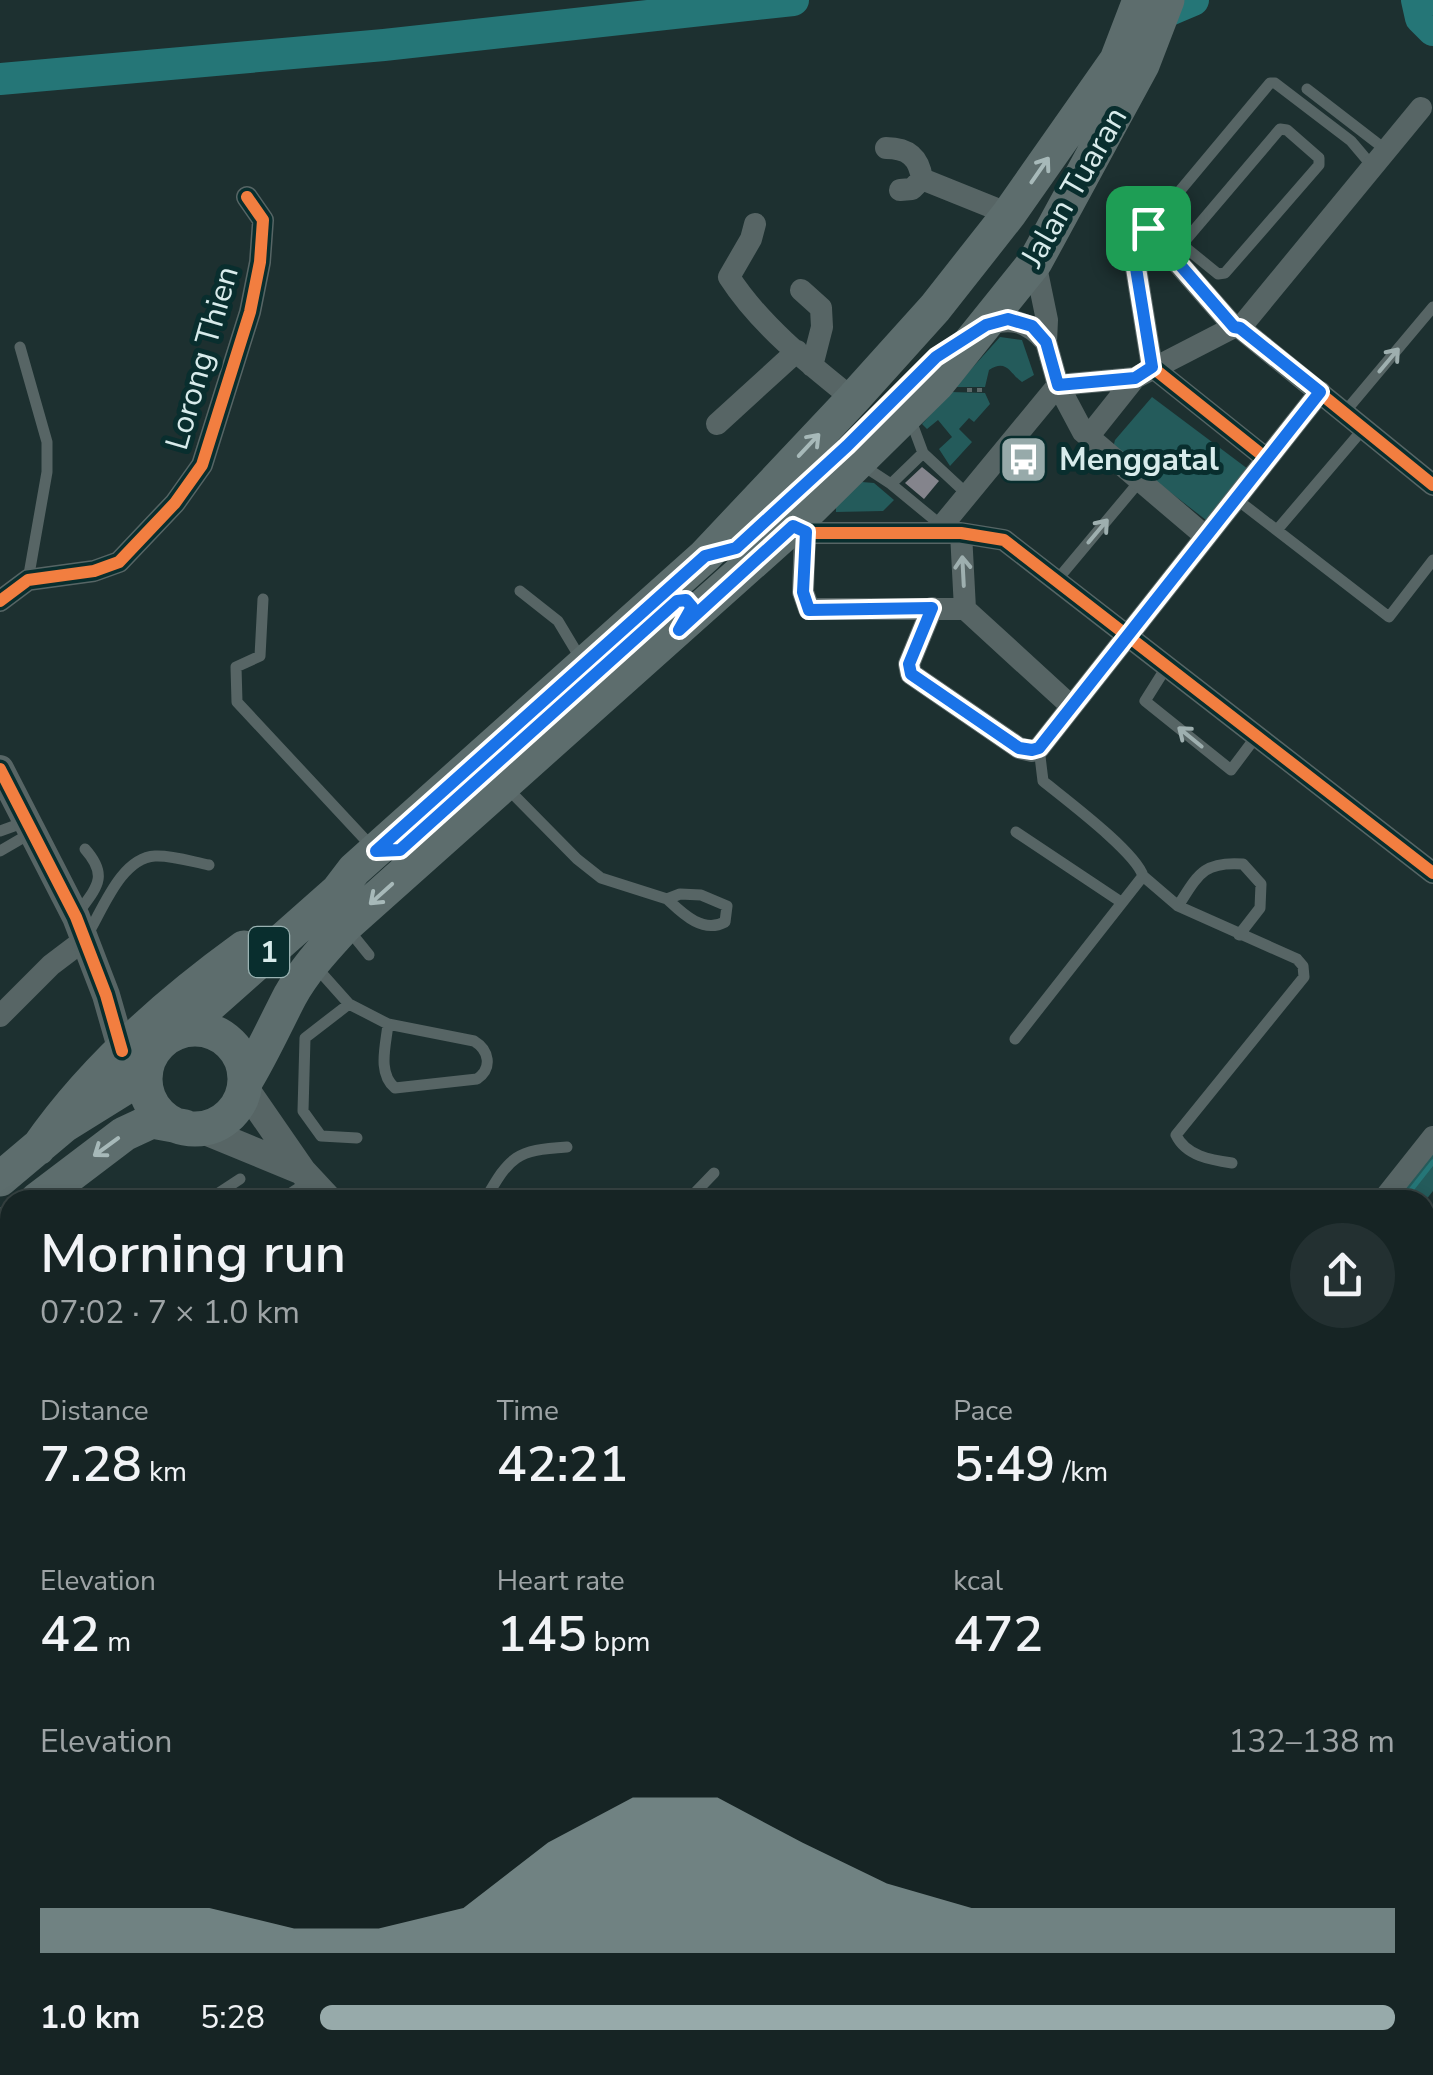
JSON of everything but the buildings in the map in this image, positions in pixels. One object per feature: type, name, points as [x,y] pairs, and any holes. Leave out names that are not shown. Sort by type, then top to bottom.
[{"type":"main road","name":"Jalan Tuaran","points":[[169,1024],[338,892],[365,860],[705,556],[935,308],[1129,63],[1140,0]]},
{"type":"main road","name":"Jalan Tuaran","points":[[245,1084],[292,994],[312,963],[346,926],[679,630],[799,529],[986,325],[1035,262],[1129,63],[1167,0]]},
{"type":"main road","points":[[705,556],[736,548],[936,357],[986,325]]},
{"type":"main road","points":[[365,860],[400,850],[677,601],[686,600],[692,611],[679,630]]},
{"type":"main road","points":[[169,1024],[204,1030],[226,1040],[240,1058],[245,1084]]},
{"type":"main road","name":"1","points":[[134,1063],[158,1046],[169,1024]]},
{"type":"main road","points":[[0,1179],[38,1148],[58,1119],[134,1063],[155,1109],[169,1121],[192,1128]]},
{"type":"main road","name":"1","points":[[192,1128],[228,1116],[241,1098],[245,1084]]},
{"type":"main road","points":[[50,1190],[124,1134],[152,1121],[192,1128]]},
{"type":"street","points":[[1071,706],[965,609],[946,531],[968,494],[1058,385],[1144,373],[1237,327],[1421,108]]},
{"type":"street","points":[[886,148],[899,148],[914,155],[922,179]]},
{"type":"street","points":[[922,179],[1009,214]]},
{"type":"street","points":[[900,190],[912,189],[922,179]]},
{"type":"street","name":"Lorong Thien","points":[[0,601],[28,580],[94,570],[118,562],[175,503],[202,464],[250,312],[260,262],[263,220],[247,197]]},
{"type":"street","points":[[755,224],[751,239],[728,277],[742,297],[805,359],[853,399]]},
{"type":"street","points":[[1088,437],[1144,373],[1135,262],[1148,228],[1196,267],[1237,327],[1433,485]]},
{"type":"street","points":[[1035,262],[1047,320],[1046,342],[1058,385],[1088,437],[1205,536]]},
{"type":"street","points":[[717,424],[805,359],[822,327],[820,308],[801,290]]},
{"type":"street","points":[[986,325],[1008,319],[1032,326],[1046,342]]},
{"type":"street","points":[[1144,373],[1266,459]]},
{"type":"street","points":[[932,608],[909,664],[911,674],[1019,748],[1039,748],[1320,392]]},
{"type":"street","points":[[965,609],[809,610],[803,592],[799,529],[946,531],[1004,540],[1433,873]]},
{"type":"street","points":[[0,770],[19,829],[80,929],[134,1063]]},
{"type":"street","points":[[0,1016],[80,929]]},
{"type":"street","points":[[106,994],[169,1024]]},
{"type":"street","points":[[245,1084],[314,1184]]},
{"type":"street","points":[[192,1128],[314,1184]]},
{"type":"street","points":[[1392,1190],[1433,1137]]},
{"type":"lane","points":[[1148,228],[1270,83],[1276,83],[1379,159]]},
{"type":"lane","points":[[1307,89],[1379,159]]},
{"type":"lane","points":[[1280,129],[1287,130],[1319,158],[1319,165],[1224,272],[1218,274],[1196,267],[1184,242],[1269,139],[1280,129]]},
{"type":"lane","points":[[1344,412],[1433,306]]},
{"type":"lane","points":[[20,347],[46,442],[48,472],[28,580]]},
{"type":"lane","points":[[908,414],[923,453],[968,494]]},
{"type":"lane","points":[[1276,530],[1364,428]]},
{"type":"lane","points":[[891,484],[923,453]]},
{"type":"lane","points":[[858,464],[870,468],[946,531]]},
{"type":"lane","points":[[1058,580],[1139,482]]},
{"type":"lane","points":[[1235,498],[1390,618],[1433,560]]},
{"type":"lane","points":[[520,591],[558,621],[584,664]]},
{"type":"lane","points":[[263,599],[260,656],[236,667],[237,702],[365,860]]},
{"type":"lane","points":[[1168,665],[1145,701],[1231,770],[1258,734]]},
{"type":"lane","points":[[1039,748],[1043,781],[1124,850],[1139,865],[1143,876],[1178,906],[1238,936],[1298,959],[1303,966],[1304,977],[1176,1134],[1179,1142],[1206,1159],[1232,1163]]},
{"type":"lane","points":[[504,785],[576,859],[601,878],[667,899],[688,918],[704,925],[718,926],[724,922],[727,906],[718,901],[680,894],[667,899]]},
{"type":"lane","points":[[0,852],[19,829]]},
{"type":"lane","points":[[1016,832],[1121,902]]},
{"type":"lane","points":[[80,929],[100,877],[99,864],[85,848]]},
{"type":"lane","points":[[80,929],[139,860],[155,856],[209,866]]},
{"type":"lane","points":[[1178,906],[1198,874],[1219,862],[1243,864],[1261,884],[1260,908],[1238,936]]},
{"type":"lane","points":[[1015,1039],[1143,876]]},
{"type":"lane","points":[[346,926],[369,955]]},
{"type":"lane","points":[[312,963],[349,1004],[388,1024],[474,1040],[486,1050],[485,1071],[477,1080],[395,1088],[386,1080],[384,1070],[388,1024]]},
{"type":"lane","points":[[349,1004],[305,1038],[304,1111],[322,1136],[357,1138]]},
{"type":"lane","points":[[491,1190],[504,1166],[519,1154],[567,1147]]},
{"type":"lane","points":[[698,1190],[714,1173]]},
{"type":"lane","points":[[223,1190],[240,1179]]},
{"type":"shaded area","points":[[1000,337],[1022,340],[1034,375],[1022,382],[1008,368],[1000,366],[989,370],[985,387],[955,387]]},
{"type":"shaded area","points":[[951,392],[985,393],[990,404],[974,422],[969,418],[959,429],[972,442],[950,466],[939,449],[952,437],[938,420],[927,429],[922,424]]},
{"type":"shaded area","points":[[1152,397],[1252,472],[1206,520],[1113,448],[1115,440]]},
{"type":"shaded area","points":[[862,482],[874,483],[894,500],[883,511],[836,512],[836,506]]},
{"type":"shaded area","points":[[1433,1151],[1433,1190],[1401,1190]]},
{"type":"waterway","points":[[0,79],[384,45],[793,0]]},
{"type":"waterway","points":[[1143,0],[1167,11],[1193,0]]},
{"type":"waterway","points":[[1417,0],[1421,18],[1433,30]]},
{"type":"waterway","points":[[1411,1190],[1433,1162]]},
{"type":"cycle path","points":[[0,601],[28,580],[94,571],[119,562],[175,503],[202,465],[250,312],[260,262],[263,220],[247,197]]},
{"type":"cycle path","points":[[1267,459],[1152,367],[1135,262],[1148,229],[1234,327],[1433,485]]},
{"type":"cycle path","points":[[793,526],[805,533],[961,533],[1004,540],[1433,873]]},
{"type":"cycle path","points":[[0,769],[76,917],[106,995],[122,1051]]},
{"type":"place","name":"Menggatal","points":[[1024,459]]},
{"type":"route","points":[[1148,228],[1234,327],[1320,392],[1039,748],[1019,748],[911,674],[909,664],[932,608],[809,610],[803,592],[806,532],[793,526],[679,630],[692,607],[686,600],[677,601],[400,850],[376,851],[705,556],[736,548],[794,497],[936,357],[986,325],[1008,319],[1032,326],[1046,342],[1058,385],[1135,378],[1152,367],[1135,262],[1148,228]]}]
